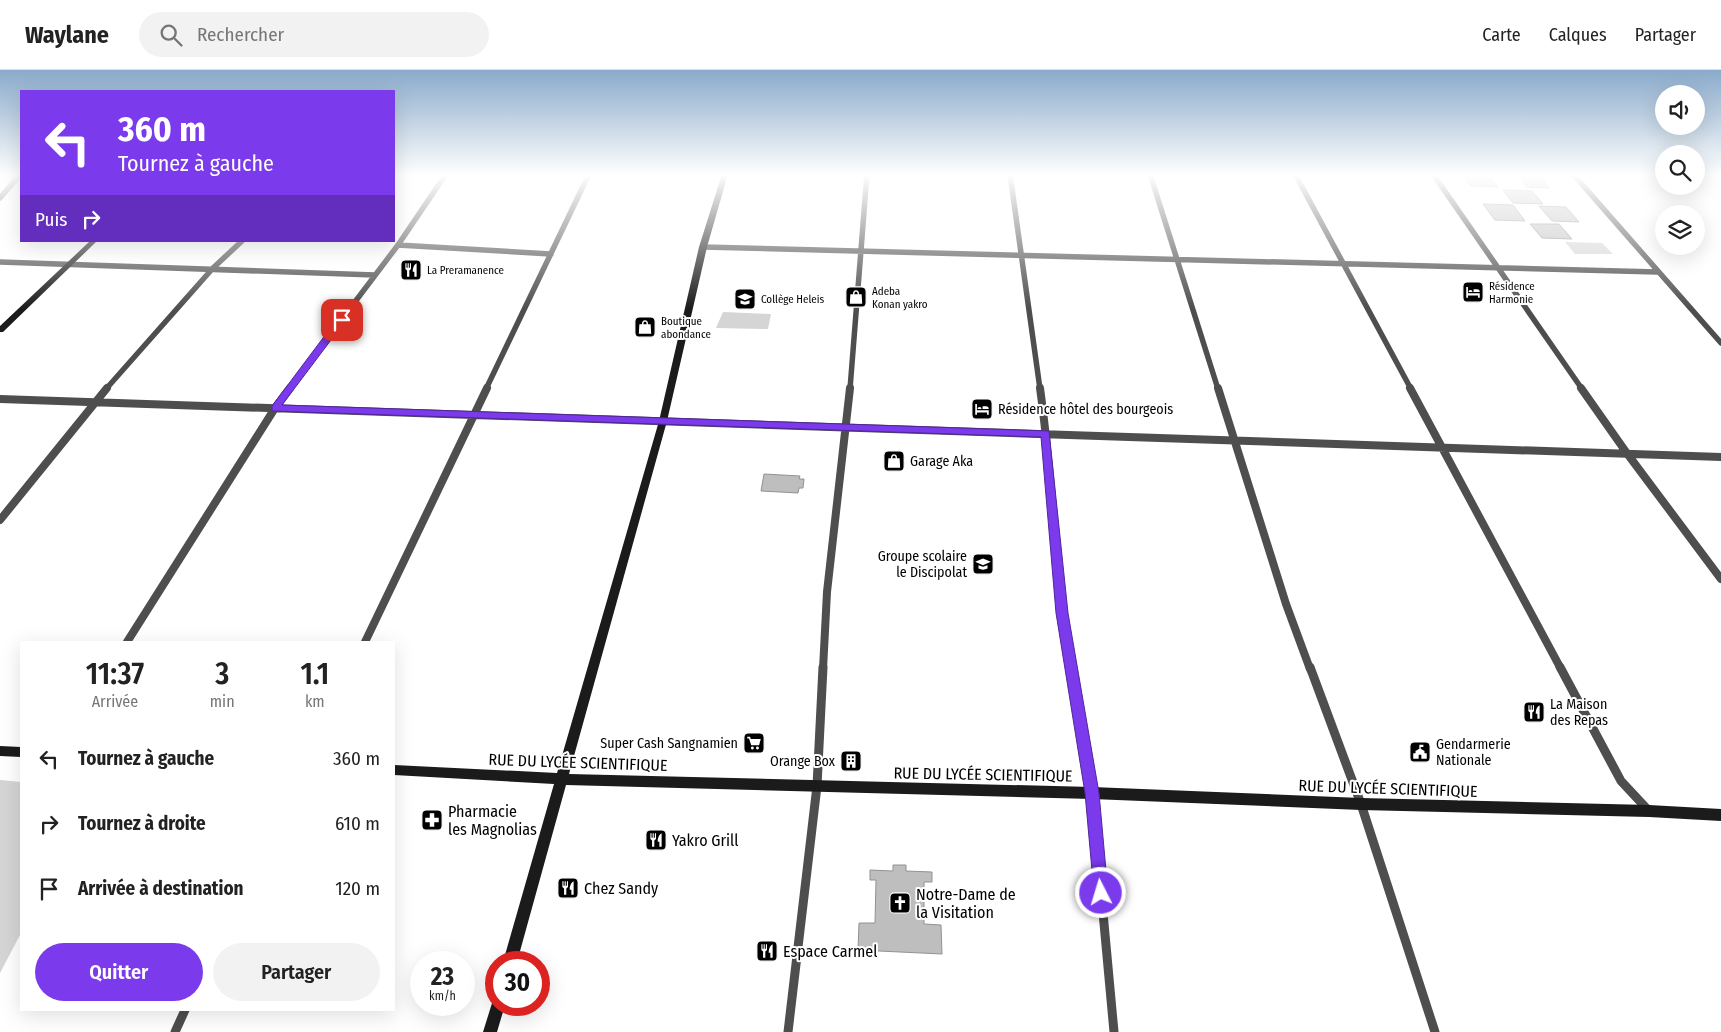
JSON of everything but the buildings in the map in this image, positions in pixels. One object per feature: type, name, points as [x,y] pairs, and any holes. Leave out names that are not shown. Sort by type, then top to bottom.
[{"type":"street","points":[[128,641],[275,408],[416,219]]},
{"type":"street","points":[[365,641],[568,219]]},
{"type":"street","points":[[513,951],[663,421],[703,247],[712,219]]},
{"type":"street","points":[[788,1032],[817,786],[827,592],[847,427],[864,219]]},
{"type":"street","points":[[1017,219],[1046,433],[1062,613],[1092,793],[1114,1032]]},
{"type":"street","points":[[1164,219],[1286,604],[1361,804],[1435,1032]]},
{"type":"street","points":[[1319,219],[1621,781],[1649,811]]},
{"type":"street","points":[[1465,219],[1626,452],[1721,579]]},
{"type":"street","points":[[1612,219],[1721,343]]},
{"type":"street","points":[[0,330],[93,242]]},
{"type":"street","points":[[0,520],[95,402],[213,268],[241,242]]},
{"type":"street","points":[[398,245],[551,254]]},
{"type":"street","points":[[703,247],[1658,272]]},
{"type":"street","points":[[0,262],[375,275]]},
{"type":"street","points":[[0,399],[1721,456]]},
{"type":"street","points":[[0,750],[20,752]]},
{"type":"street","name":"RUE DU LYCÉE SCIENTIFIQUE","points":[[395,770],[561,779],[1092,793],[1361,804],[1649,811],[1721,815]]},
{"type":"street","points":[[175,1032],[186,1011]]},
{"type":"street","points":[[490,1032],[495,1016]]},
{"type":"shaded area","points":[[1565,242],[1602,243],[1613,254],[1575,254]]},
{"type":"shaded area","points":[[723,312],[771,314],[768,329],[716,328]]},
{"type":"shaded area","points":[[0,780],[20,782],[20,935],[0,973]]},
{"type":"place","name":"La Preramanence","points":[[411,270]]},
{"type":"place","name":"Résidence Harmonie","points":[[1473,292]]},
{"type":"place","name":"Adeba Konan yakro","points":[[856,297]]},
{"type":"place","name":"Collège Heleis","points":[[745,299]]},
{"type":"place","name":"Boutique abondance","points":[[645,327]]},
{"type":"place","name":"Résidence hôtel des bourgeois","points":[[982,409]]},
{"type":"place","name":"Garage Aka","points":[[894,461]]},
{"type":"place","name":"Groupe scolaire le Discipolat","points":[[983,564]]},
{"type":"place","name":"La Maison des Repas","points":[[1534,712]]},
{"type":"place","name":"Super Cash Sangnamien","points":[[754,743]]},
{"type":"place","name":"Gendarmerie Nationale","points":[[1420,752]]},
{"type":"place","name":"Orange Box","points":[[851,761]]},
{"type":"place","name":"Pharmacie les Magnolias","points":[[432,820]]},
{"type":"place","name":"Yakro Grill","points":[[656,840]]},
{"type":"place","name":"Chez Sandy","points":[[568,888]]},
{"type":"place","name":"Notre-Dame de la Visitation","points":[[900,903]]},
{"type":"place","name":"Espace Carmel","points":[[767,951]]},
{"type":"route","points":[[342,320],[275,408],[1046,433],[1062,613],[1092,793],[1101,893]]}]
